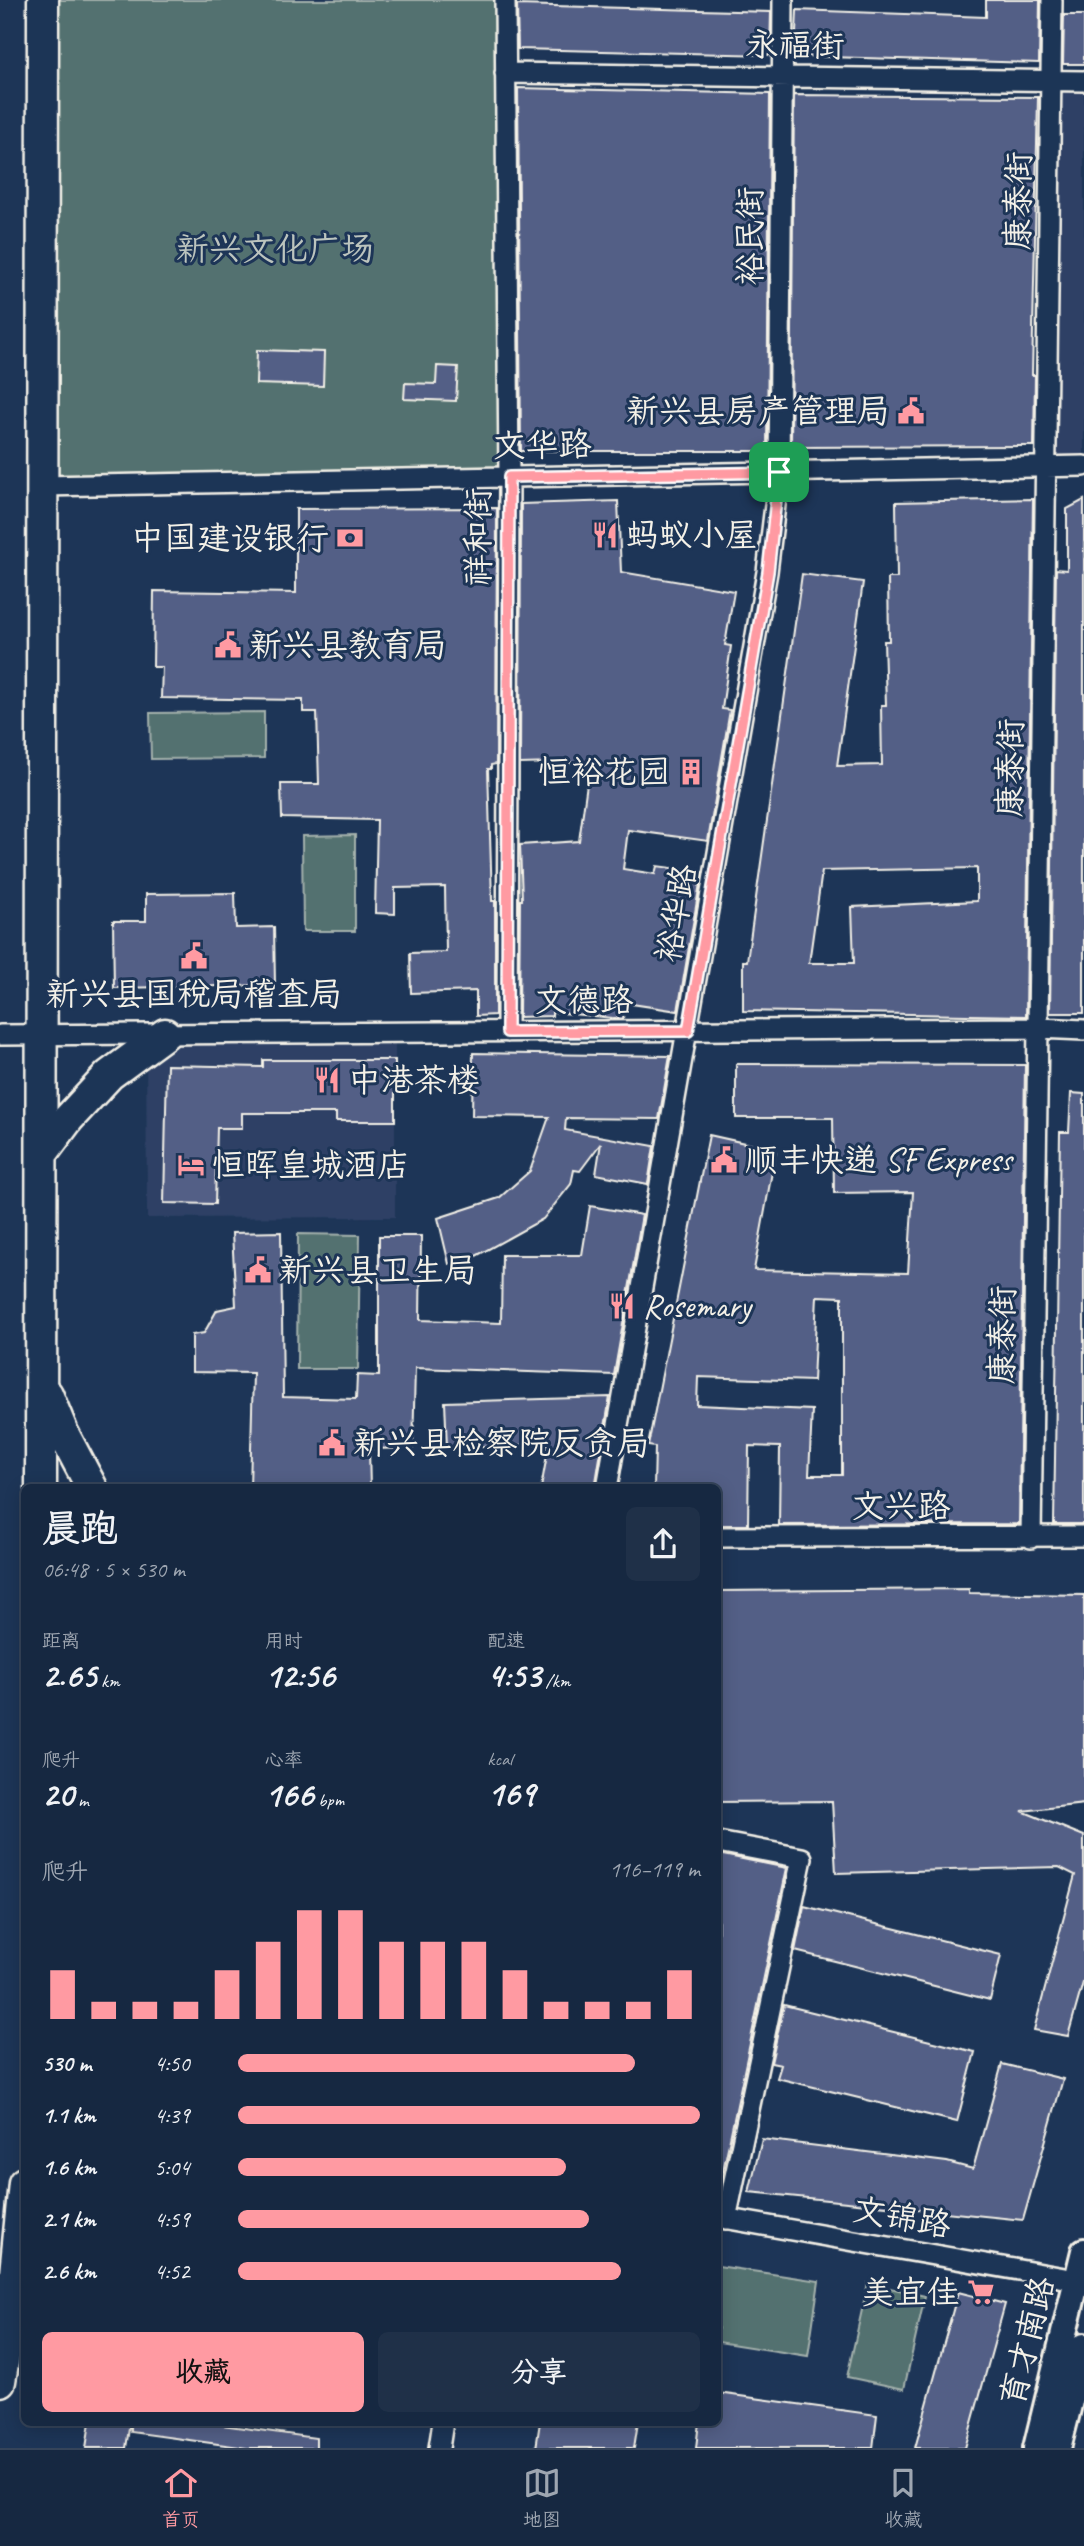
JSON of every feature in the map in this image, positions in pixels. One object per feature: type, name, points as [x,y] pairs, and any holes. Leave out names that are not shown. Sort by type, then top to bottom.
[{"type":"main road","points":[[41,1484],[43,0]]},
{"type":"main road","points":[[42,1154],[69,1118],[109,1075],[165,1034]]},
{"type":"main road","points":[[42,1382],[68,1443],[90,1484]]},
{"type":"main road","points":[[0,2381],[19,2287],[21,2245]]},
{"type":"street","name":"祥和街","points":[[505,0],[509,477],[507,1032]]},
{"type":"street","name":"裕民街","points":[[779,472],[783,0]]},
{"type":"street","name":"康泰街","points":[[1031,1538],[1052,0]]},
{"type":"street","name":"永福街","points":[[505,74],[1084,80]]},
{"type":"street","name":"文华路","points":[[43,485],[1084,466]]},
{"type":"street","name":"裕华路","points":[[608,1484],[768,572],[779,472]]},
{"type":"street","name":"文德路","points":[[0,1035],[1038,1028],[1084,1030]]},
{"type":"street","name":"文兴路","points":[[721,1537],[1084,1536]]},
{"type":"street","points":[[721,1843],[802,1858],[722,2218]]},
{"type":"street","name":"文锦路","points":[[722,2218],[1076,2280]]},
{"type":"street","name":"育才南路","points":[[1036,2448],[1084,2251]]},
{"type":"street","name":"育才南路","points":[[1058,2448],[1084,2347]]},
{"type":"street","points":[[439,2448],[442,2426]]},
{"type":"shaded area","points":[[1051,80],[1084,81],[1084,466],[1046,467]]},
{"type":"shaded area","points":[[395,1032],[395,1217],[147,1218],[146,1034]]},
{"type":"green space","name":"新兴文化广场","points":[[43,0],[505,0],[509,477],[42,486]]},
{"type":"green space","points":[[264,712],[264,758],[151,759],[150,713]]},
{"type":"green space","points":[[355,835],[355,931],[303,931],[302,836]]},
{"type":"green space","points":[[298,1234],[360,1235],[358,1369],[297,1369]]},
{"type":"green space","points":[[721,2266],[819,2281],[808,2356],[721,2342]]},
{"type":"green space","points":[[868,2283],[925,2296],[904,2389],[847,2377]]},
{"type":"building","points":[[986,0],[1040,0],[1039,63],[795,56],[797,10],[986,17]]},
{"type":"building","points":[[517,5],[771,12],[770,55],[518,49]]},
{"type":"building","points":[[1064,15],[1084,15],[1084,64],[1063,64]]},
{"type":"building","points":[[518,88],[770,94],[767,451],[521,451]]},
{"type":"building","points":[[794,95],[1038,97],[1032,375],[1035,375],[1034,446],[791,447]]},
{"type":"building","points":[[257,350],[324,352],[323,386],[256,384]]},
{"type":"building","points":[[437,366],[458,367],[456,401],[404,399],[405,383],[436,384]]},
{"type":"building","points":[[1033,499],[1026,1016],[743,1011],[743,961],[747,961],[802,574],[863,582],[837,766],[882,765],[881,705],[886,705],[884,641],[889,641],[888,578],[897,578],[896,502]],"holes":[[[977,868],[977,901],[852,907],[854,963],[809,963],[822,871]]]},
{"type":"building","points":[[1084,500],[1084,1013],[1050,1013],[1056,569],[1067,570],[1067,509]]},
{"type":"building","points":[[618,501],[621,572],[734,591],[725,645],[731,646],[722,709],[730,710],[708,841],[628,830],[623,869],[655,874],[657,866],[702,872],[678,1011],[625,1003],[623,1019],[552,1012],[552,1016],[519,1017],[522,900],[520,845],[579,841],[590,762],[520,764],[521,504]]},
{"type":"building","points":[[497,508],[496,764],[488,769],[492,901],[495,901],[495,1015],[476,1016],[476,991],[411,993],[410,953],[446,952],[445,887],[395,888],[395,914],[375,913],[377,820],[282,818],[281,784],[319,784],[317,712],[303,712],[303,700],[161,698],[162,667],[153,667],[154,591],[296,593],[296,509]]},
{"type":"building","name":"新兴县国税局稽查局","points":[[235,893],[236,928],[274,927],[275,985],[114,988],[113,921],[146,921],[146,894]]},
{"type":"building","points":[[473,1053],[670,1056],[659,1119],[566,1118],[565,1130],[654,1146],[648,1184],[596,1174],[601,1143],[580,1171],[574,1170],[571,1184],[543,1219],[476,1256],[449,1264],[438,1218],[499,1198],[530,1171],[549,1117],[472,1116]]},
{"type":"building","points":[[263,1060],[395,1060],[395,1121],[336,1121],[336,1113],[242,1113],[242,1128],[217,1128],[215,1204],[164,1203],[167,1065],[263,1067]]},
{"type":"building","points":[[736,1064],[1025,1065],[1019,1524],[779,1525],[780,1447],[749,1446],[748,1525],[721,1525],[721,1484],[654,1484],[655,1447],[648,1446],[709,1135],[776,1150],[754,1270],[908,1273],[913,1192],[834,1193],[833,1118],[736,1118]],"holes":[[[817,1296],[842,1297],[842,1475],[809,1475],[812,1410],[697,1405],[698,1377],[813,1381]]]},
{"type":"building","points":[[1071,1093],[1084,1094],[1084,1524],[1054,1524],[1060,1132],[1069,1132]]},
{"type":"building","points":[[590,1206],[642,1215],[614,1375],[415,1368],[413,1448],[369,1449],[370,1484],[250,1484],[253,1373],[192,1372],[192,1335],[204,1333],[217,1310],[236,1306],[232,1233],[281,1232],[283,1397],[356,1399],[357,1375],[379,1376],[379,1236],[421,1236],[420,1320],[501,1323],[502,1255],[582,1255]]},
{"type":"building","points":[[610,1397],[596,1484],[542,1484],[549,1444],[447,1447],[445,1402]]},
{"type":"building","points":[[969,1589],[969,1593],[1084,1595],[1084,1804],[1022,1811],[1084,1836],[1084,1979],[1068,2036],[1034,2030],[1075,1875],[1059,1867],[836,1873],[832,1801],[721,1802],[721,1591]]},
{"type":"building","points":[[721,1855],[787,1868],[721,2181]]},
{"type":"building","points":[[804,1906],[1001,1955],[990,2000],[795,1951]]},
{"type":"building","points":[[784,2005],[975,2052],[957,2122],[777,2078],[781,2065],[771,2063]]},
{"type":"building","points":[[1002,2064],[1063,2079],[1023,2220],[749,2192],[762,2139],[947,2162],[973,2169]]},
{"type":"building","points":[[958,2292],[1005,2304],[965,2448],[915,2448]]},
{"type":"building","points":[[721,2393],[877,2415],[873,2448],[696,2448],[699,2426],[721,2426]]},
{"type":"building","points":[[89,2426],[129,2426],[126,2448],[86,2448]]},
{"type":"building","points":[[131,2426],[229,2426],[316,2438],[316,2448],[247,2448],[131,2432]]},
{"type":"building","points":[[539,2426],[637,2426],[634,2448],[536,2448]]},
{"type":"place","name":"新兴县房产管理局","points":[[911,411]]},
{"type":"place","name":"蚂蚁小屋","points":[[605,535]]},
{"type":"place","name":"中国建设银行","points":[[350,538]]},
{"type":"place","name":"新兴县教育局","points":[[228,645]]},
{"type":"place","name":"恒裕花园","points":[[691,772]]},
{"type":"place","name":"新兴县国税局稽查局","points":[[194,956]]},
{"type":"place","name":"中港茶楼","points":[[327,1080]]},
{"type":"place","name":"顺丰快递 SF Express","points":[[724,1160]]},
{"type":"place","name":"恒晖皇城酒店","points":[[191,1165]]},
{"type":"place","name":"新兴县卫生局","points":[[258,1270]]},
{"type":"place","name":"Rosemary","points":[[622,1306]]},
{"type":"place","name":"新兴县检察院反贪局","points":[[332,1443]]},
{"type":"place","name":"美宜佳","points":[[981,2292]]},
{"type":"route","points":[[779,472],[768,572],[688,1031],[507,1032],[509,477],[779,472]]}]
